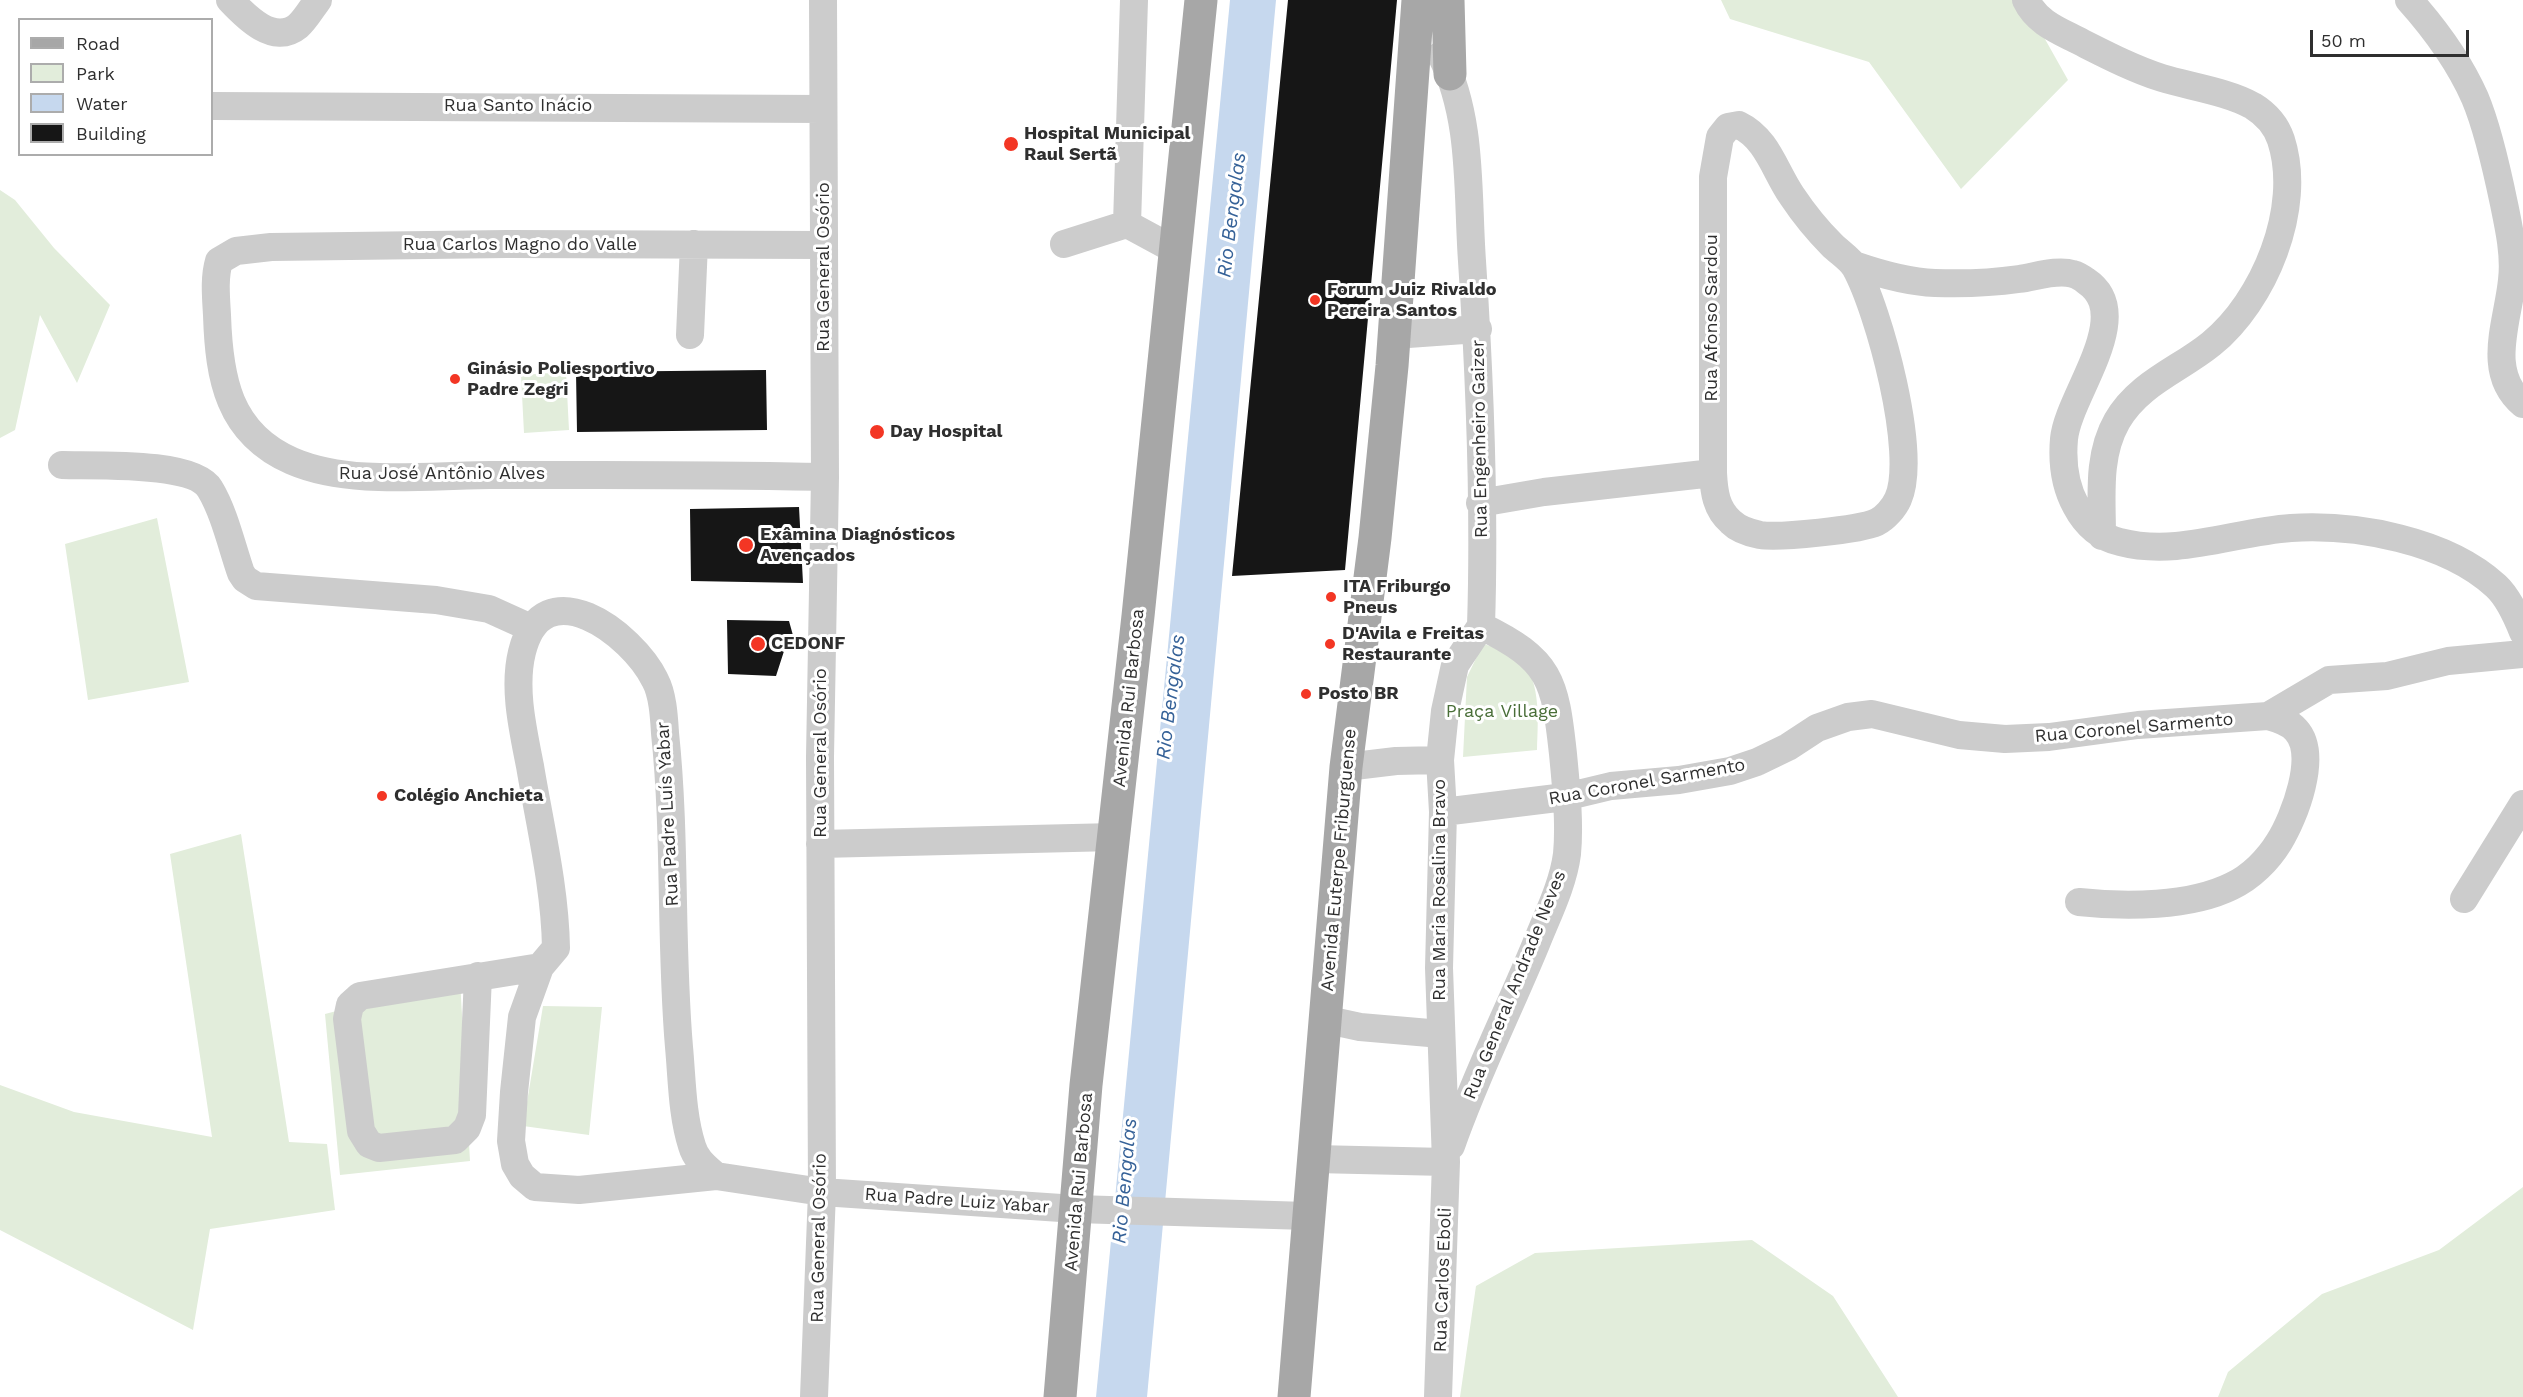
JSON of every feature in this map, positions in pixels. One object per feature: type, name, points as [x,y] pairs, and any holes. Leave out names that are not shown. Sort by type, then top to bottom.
[{"type":"main road","name":"Avenida Rui Barbosa","points":[[1060,1397],[1086,1085],[1115,837],[1201,0]]},
{"type":"main road","points":[[1428,3],[1450,74]]},
{"type":"main road","name":"Avenida Euterpe Friburguense","points":[[1294,1397],[1308,1216],[1315,1159],[1323,1019],[1346,767],[1375,538],[1428,3]]},
{"type":"street","points":[[231,0],[257,25],[269,32],[283,33],[297,27],[318,0]]},
{"type":"street","name":"Rua General Osório","points":[[814,1397],[822,1192],[820,844],[825,477],[823,0]]},
{"type":"street","points":[[1127,224],[1134,0]]},
{"type":"street","points":[[2026,0],[2046,24],[2116,60],[2159,77],[2251,105],[2270,119],[2281,139],[2285,160],[2286,190],[2277,242],[2252,299],[2229,329],[2210,345],[2165,374],[2134,398],[2111,433],[2104,451],[2101,475],[2102,536]]},
{"type":"street","points":[[2409,0],[2454,60],[2478,110],[2504,202],[2513,280],[2501,356],[2510,393],[2523,404]]},
{"type":"street","name":"Rua Engenheiro Gaizer","points":[[1450,74],[1466,130],[1478,329],[1482,441],[1481,626]]},
{"type":"street","name":"Rua Santo Inácio","points":[[213,106],[824,109]]},
{"type":"street","name":"Rua Afonso Sardou","points":[[1739,126],[1759,139],[1809,220],[1854,265],[1878,323],[1895,390],[1904,470],[1898,501],[1888,514],[1876,523],[1800,534],[1762,535],[1733,524],[1722,514],[1714,489],[1713,473],[1713,177],[1720,137],[1728,127],[1739,126]]},
{"type":"street","points":[[1064,244],[1127,224],[1175,250]]},
{"type":"street","points":[[690,335],[694,244]]},
{"type":"street","name":"Rua Carlos Magno do Valle","points":[[219,261],[236,251],[271,247],[823,245]]},
{"type":"street","name":"Rua José Antônio Alves","points":[[219,261],[216,271],[218,340],[227,393],[233,409],[247,429],[270,448],[312,469],[370,477],[680,474],[825,477]]},
{"type":"street","points":[[1854,265],[1885,275],[1932,283],[1978,284],[2072,273],[2096,288],[2103,304],[2105,322],[2102,339],[2071,412],[2064,438],[2064,462],[2066,483],[2072,500],[2090,527],[2102,536],[2144,547],[2179,545],[2290,528],[2349,529],[2379,534],[2422,546],[2472,569],[2497,586],[2523,632]]},
{"type":"street","points":[[1394,335],[1478,329]]},
{"type":"street","points":[[62,465],[168,470],[191,475],[210,488],[241,573],[245,579],[256,586],[436,600],[489,609],[531,628],[522,653],[519,687],[522,725],[555,908],[556,948],[540,967],[522,1017],[511,1141],[515,1164],[522,1176],[535,1186],[579,1190],[716,1176],[822,1192]]},
{"type":"street","points":[[1480,503],[1544,492],[1713,473]]},
{"type":"street","name":"Rua Padre Luís Yabar","points":[[531,628],[550,612],[578,611],[627,640],[657,681],[669,766],[677,1018],[684,1104],[691,1146],[699,1161],[716,1176]]},
{"type":"street","name":"Rua Maria Rosalina Bravo","points":[[1446,1162],[1439,968],[1443,812],[1440,760],[1445,711],[1455,665],[1470,639],[1481,626]]},
{"type":"street","name":"Rua General Andrade Neves","points":[[1446,1162],[1464,1108],[1555,897],[1567,855],[1558,707],[1548,677],[1529,654],[1481,626]]},
{"type":"street","name":"Rua Coronel Sarmento","points":[[2268,716],[2329,680],[2387,676],[2448,661],[2523,654]]},
{"type":"street","name":"Rua Coronel Sarmento","points":[[1443,812],[1565,797],[1611,786],[1679,780],[1730,771],[1777,752],[1817,728],[1848,717],[1872,714],[1959,735],[2005,739],[2049,737],[2138,724],[2268,716],[2286,721],[2298,731],[2304,744],[2306,763],[2292,816],[2279,843],[2247,878],[2218,892],[2195,898],[2131,905],[2079,902]]},
{"type":"street","points":[[1346,767],[1396,761],[1440,760]]},
{"type":"street","points":[[2464,899],[2523,804]]},
{"type":"street","points":[[820,844],[1115,837]]},
{"type":"street","points":[[478,976],[472,1114],[467,1128],[455,1140],[379,1148],[369,1144],[361,1131],[347,1018],[350,1005],[360,996],[478,976],[540,967]]},
{"type":"street","points":[[1323,1019],[1359,1027],[1441,1034]]},
{"type":"street","points":[[1315,1159],[1446,1162]]},
{"type":"street","name":"Rua Carlos Eboli","points":[[1438,1397],[1446,1162]]},
{"type":"street","name":"Rua Padre Luiz Yabar","points":[[822,1192],[1076,1209],[1308,1216]]},
{"type":"green space","points":[[1721,0],[2023,0],[2068,80],[1961,189],[1869,62],[1730,19]]},
{"type":"green space","points":[[0,190],[15,200],[54,248],[110,305],[77,383],[40,315],[15,430],[0,438]]},
{"type":"green space","points":[[566,372],[569,430],[524,433],[521,375]]},
{"type":"green space","points":[[157,518],[189,682],[88,700],[65,544]]},
{"type":"green space","name":"Praça Village","points":[[1483,644],[1515,653],[1530,673],[1538,711],[1537,750],[1463,757],[1467,677]]},
{"type":"green space","points":[[241,834],[289,1142],[327,1144],[335,1210],[210,1229],[193,1330],[0,1230],[0,1085],[74,1112],[212,1137],[170,854]]},
{"type":"green space","points":[[460,979],[470,1161],[340,1175],[325,1014]]},
{"type":"green space","points":[[543,1006],[602,1007],[589,1135],[523,1126]]},
{"type":"green space","points":[[2523,1187],[2523,1397],[2218,1397],[2228,1372],[2322,1294],[2439,1250]]},
{"type":"green space","points":[[1752,1240],[1833,1296],[1898,1397],[1460,1397],[1476,1286],[1535,1253]]},
{"type":"water","name":"Rio Bengalas","points":[[1230,0],[1276,0],[1147,1397],[1096,1397]]},
{"type":"building","name":"Forum Juiz Rivaldo Pereira Santos","points":[[1288,0],[1397,0],[1345,570],[1232,576]]},
{"type":"building","points":[[766,370],[767,430],[577,432],[576,372]]},
{"type":"building","name":"Exâmina Diagnósticos Avençados","points":[[799,507],[803,583],[691,581],[690,509]]},
{"type":"building","name":"CEDONF","points":[[727,620],[789,621],[794,639],[785,648],[776,676],[728,674]]},
{"type":"place","name":"Hospital Municipal Raul Sertã","points":[[1011,144]]},
{"type":"place","name":"Forum Juiz Rivaldo Pereira Santos","points":[[1315,300]]},
{"type":"place","name":"Ginásio Poliesportivo Padre Zegri","points":[[455,379]]},
{"type":"place","name":"Day Hospital","points":[[877,432]]},
{"type":"place","name":"Exâmina Diagnósticos Avençados","points":[[746,545]]},
{"type":"place","name":"ITA Friburgo Pneus","points":[[1331,597]]},
{"type":"place","name":"CEDONF","points":[[758,644]]},
{"type":"place","name":"D'Avila e Freitas Restaurante","points":[[1330,644]]},
{"type":"place","name":"Posto BR","points":[[1306,694]]},
{"type":"place","name":"Colégio Anchieta","points":[[382,796]]}]
